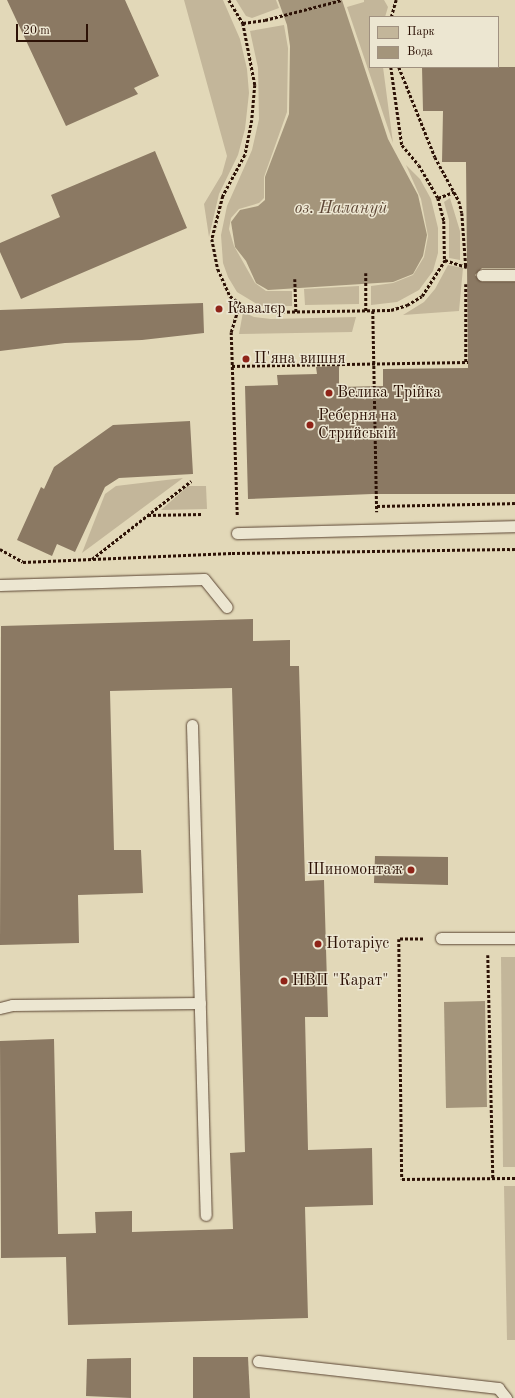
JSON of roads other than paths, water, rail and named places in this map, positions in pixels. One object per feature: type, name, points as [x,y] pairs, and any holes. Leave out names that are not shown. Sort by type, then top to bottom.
[{"type":"lane","points":[[482,275],[515,275]]},
{"type":"lane","points":[[237,533],[515,526]]},
{"type":"lane","points":[[0,585],[204,579],[227,607]]},
{"type":"lane","points":[[192,725],[206,1215]]},
{"type":"lane","points":[[441,938],[515,938]]},
{"type":"lane","points":[[0,1008],[12,1005],[200,1003]]},
{"type":"lane","points":[[258,1361],[498,1388],[506,1398]]},
{"type":"water","name":"оз. Налануй","points":[[278,0],[342,0],[388,139],[418,195],[427,235],[423,256],[413,274],[393,282],[268,290],[256,283],[246,261],[235,247],[231,222],[240,210],[258,206],[265,200],[265,177],[289,114],[290,46],[287,25]]},
{"type":"water","points":[[485,1001],[487,1107],[446,1108],[444,1002]]},
{"type":"place","name":"Кавалєр","points":[[219,309]]},
{"type":"place","name":"П'яна вишня","points":[[246,359]]},
{"type":"place","name":"Велика Трійка","points":[[329,393]]},
{"type":"place","name":"Реберня на Стрийській","points":[[310,425]]},
{"type":"place","name":"Шиномонтаж","points":[[411,870]]},
{"type":"place","name":"Нотаріус","points":[[318,944]]},
{"type":"place","name":"НВП \"Карат\"","points":[[284,981]]}]
